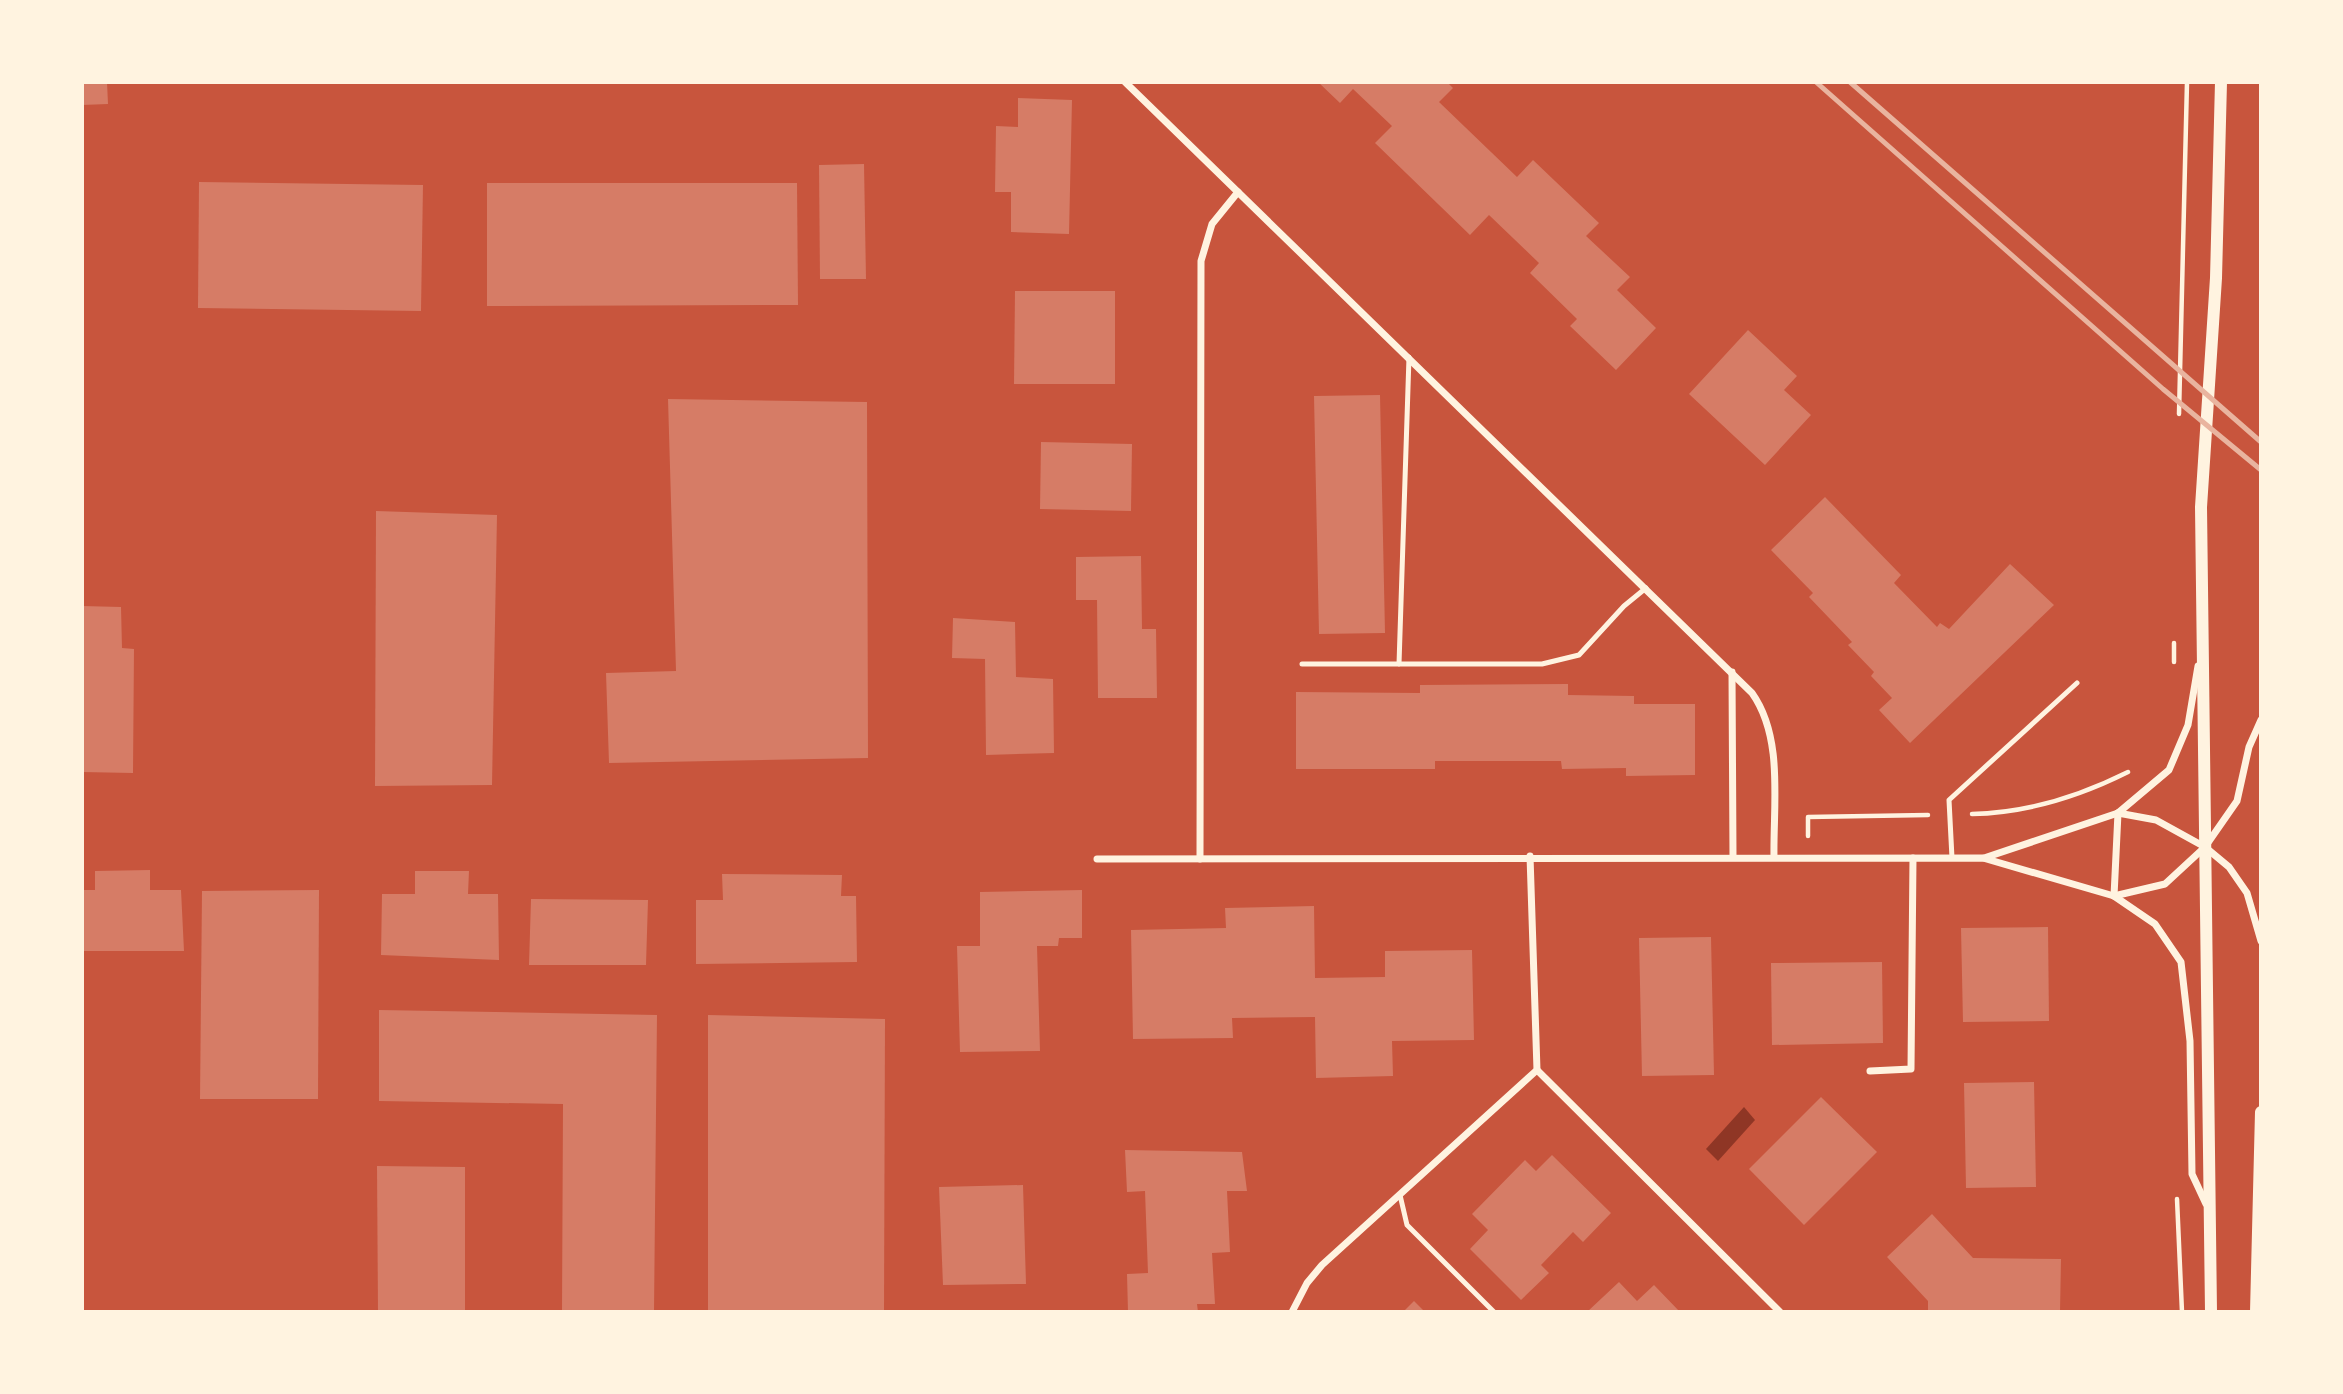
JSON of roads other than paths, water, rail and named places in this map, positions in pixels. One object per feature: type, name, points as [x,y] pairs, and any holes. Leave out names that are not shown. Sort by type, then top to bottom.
[{"type":"street","points":[[1125,82],[1732,672],[1760,705],[1771,734],[1774,857]]},
{"type":"street","points":[[2211,1312],[2201,507],[2216,278],[2221,82]]},
{"type":"street","points":[[1200,859],[1201,261],[1204,243],[1212,224],[1238,192]]},
{"type":"street","points":[[1983,858],[2118,813],[2169,770],[2188,725],[2203,641]]},
{"type":"street","points":[[1732,672],[1733,857]]},
{"type":"street","points":[[2114,896],[2165,884],[2205,846],[2237,801],[2249,747],[2261,720]]},
{"type":"street","points":[[2118,813],[2156,820],[2205,846],[2229,867],[2247,893],[2261,942]]},
{"type":"street","points":[[2114,896],[2118,813]]},
{"type":"street","points":[[1530,856],[1536,1070],[1780,1312]]},
{"type":"street","points":[[1097,859],[1530,856],[1983,858],[2114,896],[2155,924],[2181,962],[2190,1041],[2192,1174],[2210,1211]]},
{"type":"street","points":[[1870,1071],[1911,1069],[1913,858]]},
{"type":"street","points":[[1292,1312],[1314,1273],[1536,1070]]},
{"type":"street","points":[[2256,1312],[2261,1112]]},
{"type":"lane","points":[[1399,664],[1409,357]]},
{"type":"lane","points":[[1302,664],[1542,664],[1566,661],[1590,647],[1624,606],[1646,588]]},
{"type":"lane","points":[[1952,858],[1949,800],[2077,683]]},
{"type":"lane","points":[[1400,1195],[1407,1225],[1494,1312]]},
{"type":"railway","points":[[1816,82],[2163,389],[2261,470]]},
{"type":"railway","points":[[1850,82],[2261,442]]}]
